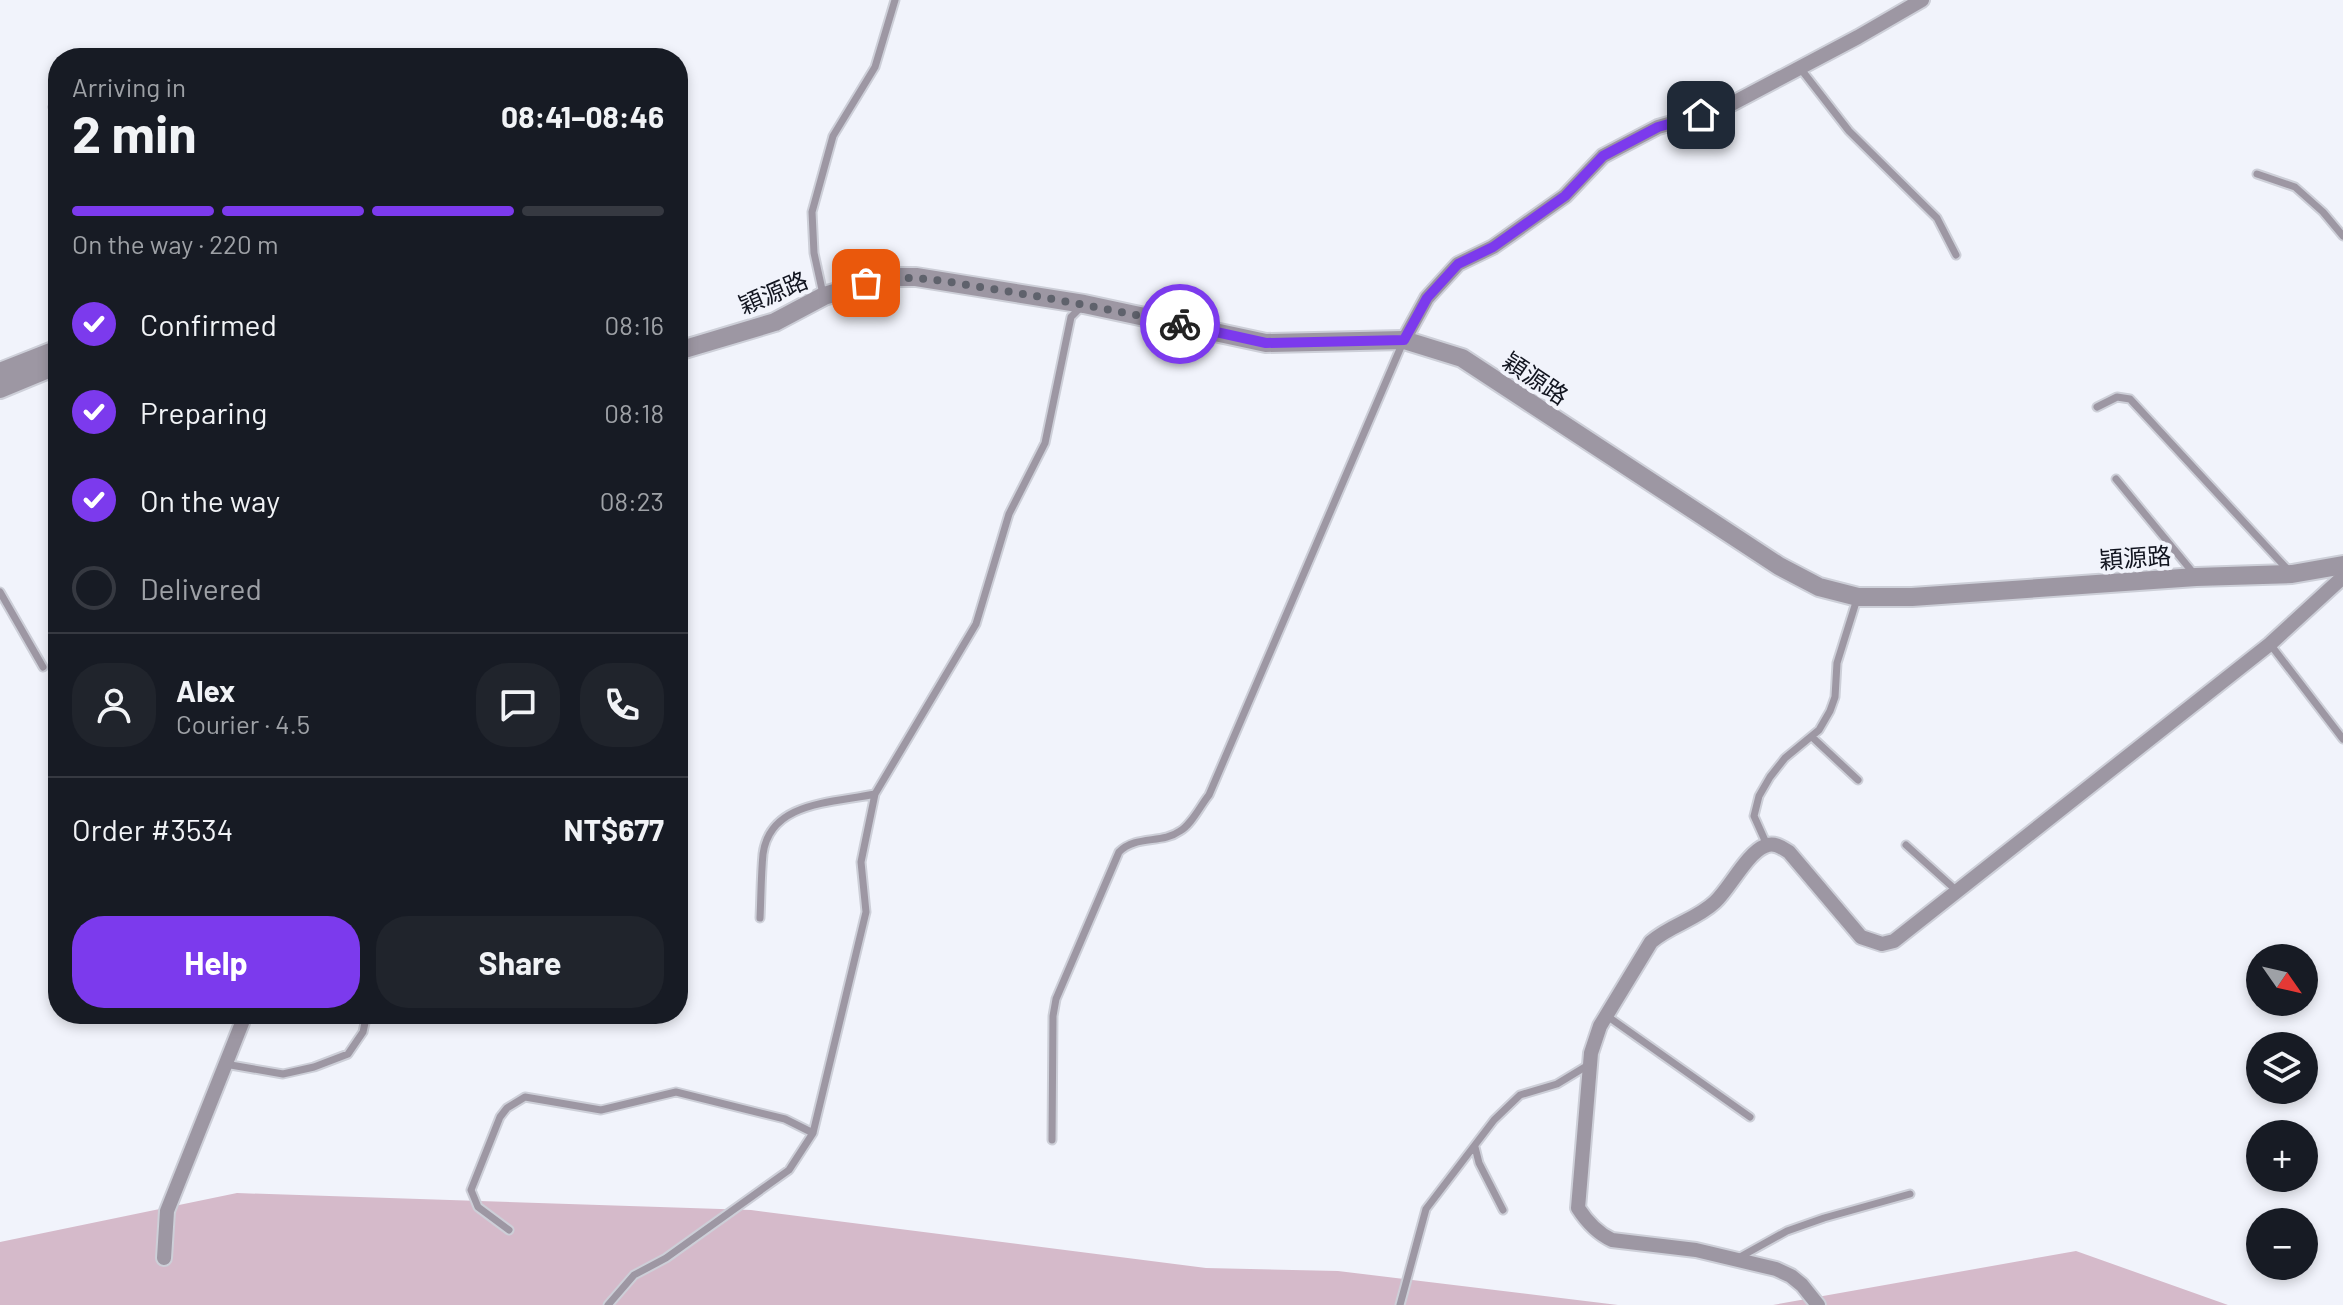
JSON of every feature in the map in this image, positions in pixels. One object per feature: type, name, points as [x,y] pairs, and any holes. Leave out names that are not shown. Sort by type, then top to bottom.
[{"type":"street","points":[[1404,340],[1427,298],[1458,264],[1493,247],[1565,196],[1603,156],[1658,127],[1722,109],[1922,0]]},
{"type":"street","name":"穎源路","points":[[688,348],[775,322],[824,296],[887,277],[916,277],[1084,304],[1266,343],[1404,340],[1462,358],[1779,566],[1819,587],[1858,597],[1912,597],[2196,577],[2292,574],[2343,565]]},
{"type":"street","points":[[0,372],[48,353]]},
{"type":"street","points":[[0,389],[48,369]]},
{"type":"street","points":[[1818,1305],[1802,1285],[1776,1269],[1663,1245],[1612,1240],[1585,1220],[1578,1208],[1590,1064],[1596,1036],[1651,942],[1662,932],[1695,916],[1714,902],[1757,851],[1767,845],[1776,845],[1789,852],[1861,937],[1882,944],[1894,941],[1959,893],[2270,644],[2343,577]]},
{"type":"street","points":[[164,1258],[167,1211],[242,1024]]},
{"type":"lane","points":[[824,296],[814,253],[812,212],[833,136],[875,67],[895,0]]},
{"type":"lane","points":[[1800,68],[1849,131],[1937,218],[1956,255]]},
{"type":"lane","points":[[2257,174],[2295,187],[2323,212],[2343,236]]},
{"type":"lane","points":[[608,1305],[634,1275],[666,1258],[789,1170],[813,1133],[866,912],[861,862],[875,794],[976,624],[1009,514],[1045,443],[1071,317],[1084,304]]},
{"type":"lane","points":[[1052,1140],[1053,1016],[1056,999],[1119,852],[1127,844],[1174,835],[1183,830],[1209,795],[1404,340]]},
{"type":"lane","points":[[2097,407],[2117,397],[2130,399],[2292,574]]},
{"type":"lane","points":[[2116,479],[2196,577]]},
{"type":"lane","points":[[0,592],[43,667]]},
{"type":"lane","points":[[1767,845],[1754,816],[1759,796],[1785,758],[1819,730],[1835,697],[1837,663],[1858,597]]},
{"type":"lane","points":[[2270,644],[2343,739]]},
{"type":"lane","points":[[1812,737],[1858,780]]},
{"type":"lane","points":[[760,918],[763,851],[779,819],[791,811],[875,794]]},
{"type":"lane","points":[[1906,845],[1959,893]]},
{"type":"lane","points":[[1607,1016],[1750,1117]]},
{"type":"lane","points":[[225,1064],[283,1074],[314,1067],[348,1054],[365,1024]]},
{"type":"lane","points":[[1400,1305],[1426,1209],[1494,1120],[1520,1095],[1557,1084],[1590,1064]]},
{"type":"lane","points":[[509,1230],[478,1207],[471,1190],[500,1117],[507,1108],[525,1097],[601,1110],[676,1092],[785,1119],[813,1133]]},
{"type":"lane","points":[[1475,1147],[1479,1163],[1503,1210]]},
{"type":"lane","points":[[1735,1260],[1787,1231],[1910,1194]]},
{"type":"shaded area","points":[[237,1193],[751,1210],[1206,1268],[1338,1271],[1618,1305],[0,1305],[0,1242]]},
{"type":"shaded area","points":[[2076,1251],[2228,1305],[1773,1305]]},
{"type":"way so far","points":[[866,283],[887,277],[916,277],[1084,304],[1180,324]]},
{"type":"route","points":[[1180,324],[1266,343],[1404,340],[1427,298],[1458,264],[1493,247],[1565,196],[1603,156],[1658,127],[1701,115]]}]
